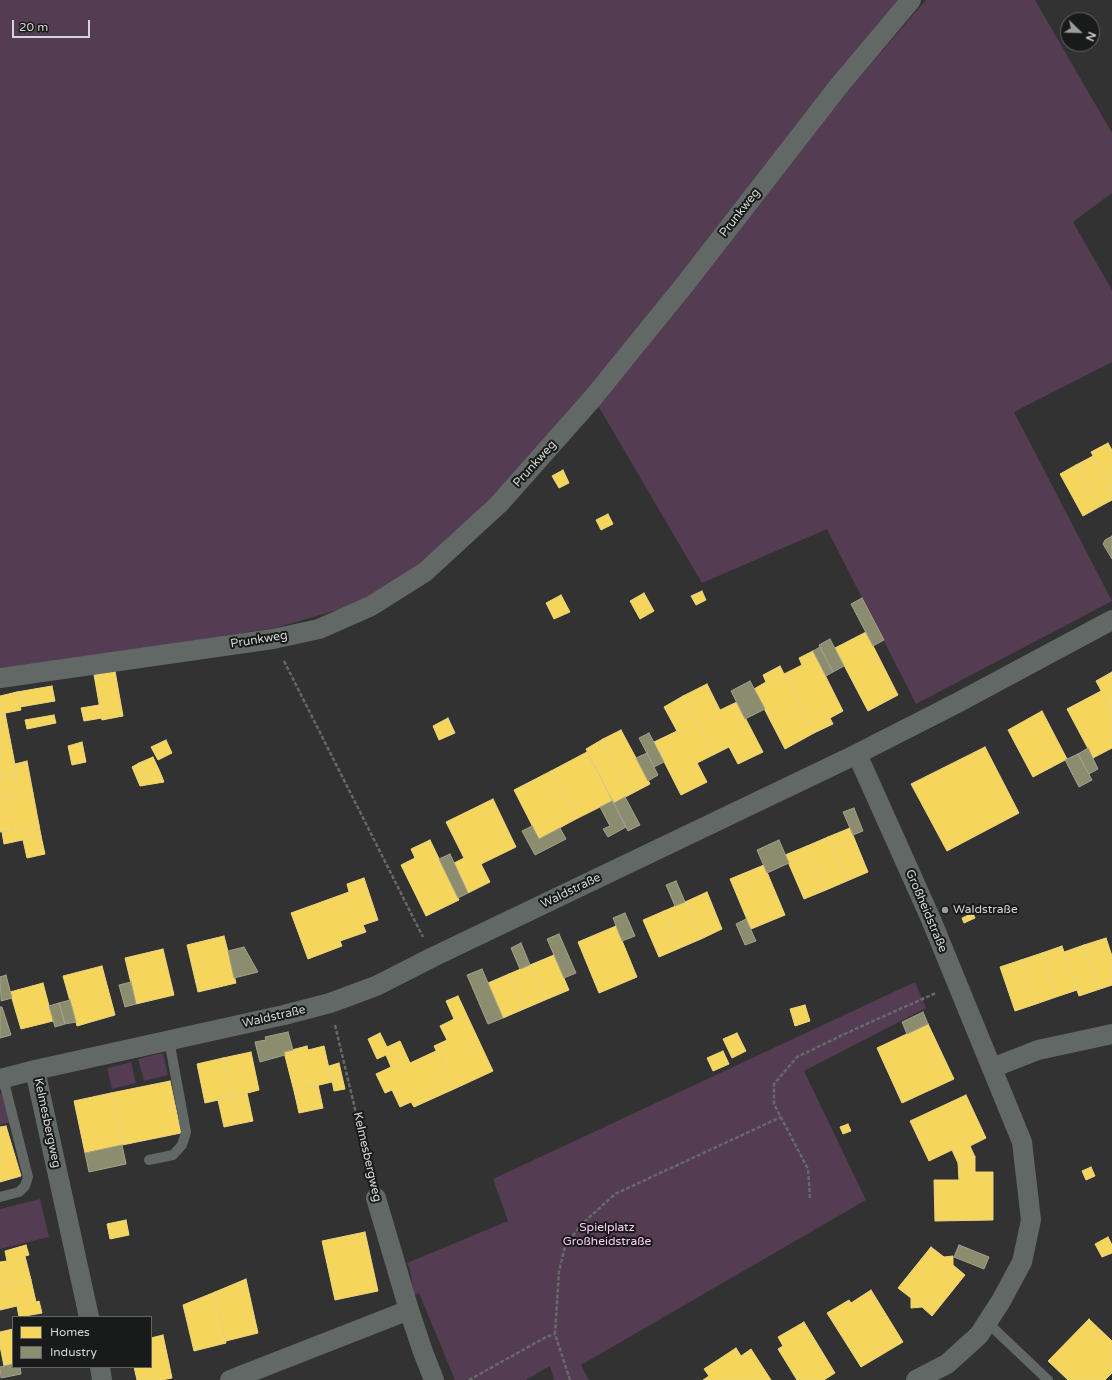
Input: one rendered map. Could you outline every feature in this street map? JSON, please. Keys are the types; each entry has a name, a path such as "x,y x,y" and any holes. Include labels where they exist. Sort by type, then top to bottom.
{"street":[{"name":"Prunkweg","path":"0,678 273,639 319,629 371,606 425,572 499,504 592,399 686,283 838,87 911,0"},
{"name":"Waldstraße","path":"1,1078 284,1015 330,1003 376,986 433,957 857,754 957,703 1112,620"},
{"name":"Großheidstraße","path":"857,754 930,917 1022,1142 1031,1220 1022,1262 988,1323 979,1335 947,1364 916,1380"},
{"path":"992,1068 1038,1050 1112,1034"},
{"name":"Kelmesbergweg","path":"35,1070 89,1316"},
{"name":"Kelmesbergweg","path":"376,1198 409,1310 434,1380"},
{"path":"230,1380 409,1310"},
{"path":"100,1368 102,1380"}],"lane":[{"path":"149,1160 173,1155 182,1145 186,1132 169,1040"},
{"path":"0,1197 19,1192 25,1186 28,1177 1,1078"},
{"path":"988,1323 1048,1380"}],"path":[{"path":"273,639 433,957"},
{"path":"810,1198 808,1169 774,1104 774,1084 797,1057 929,996 958,985"},
{"name":"Kelmesbergweg","path":"330,1003 376,1198"},
{"path":"570,1380 555,1334 558,1272 564,1246 581,1225 615,1194 781,1117"},
{"path":"469,1380 546,1337 555,1334"}],"green space":[{"path":"0,0 901,0 587,393 492,497 419,566 351,606 275,628 0,670"},
{"path":"926,0 1035,0 1060,43 1060,52 1065,52 1112,133 1112,193 1073,222 1112,290 1112,362 1014,412 1112,601 916,704 827,529 702,583 597,404 844,95"},
{"name":"Spielplatz Großheidstraße","path":"915,982 926,1008 804,1071 866,1200 581,1365 589,1380 554,1380 550,1366 526,1380 455,1380 419,1293 414,1295 410,1270 407,1263 508,1221 493,1179"},
{"path":"163,1053 168,1075 144,1081 138,1059"},
{"path":"131,1062 136,1083 112,1089 107,1068"},
{"path":"3,1093 11,1122 0,1125 0,1094"},
{"path":"40,1199 49,1237 0,1249 0,1209"}],"building: Homes":[{"path":"1108,443 1112,450 1112,490 1091,452"},
{"path":"1093,456 1112,490 1112,500 1099,507 1076,465"},
{"path":"1076,465 1099,507 1083,516 1060,474"},
{"path":"563,470 569,483 559,488 552,476"},
{"path":"608,514 613,524 601,530 596,520"},
{"path":"702,591 706,600 696,605 691,596"},
{"path":"644,593 654,611 640,619 630,601"},
{"path":"561,595 570,612 554,619 546,603"},
{"path":"866,632 898,695 868,711 835,648"},
{"path":"813,651 843,711 830,718 833,724 814,733 784,674 802,665 799,658"},
{"path":"780,666 814,733 785,749 754,689 766,682 763,675"},
{"path":"115,671 123,716 102,720 94,675"},
{"path":"1112,672 1112,711 1096,681"},
{"path":"707,684 720,710 737,702 763,752 738,764 729,747 713,755 683,696"},
{"path":"52,686 55,701 20,707 17,692"},
{"path":"1101,691 1112,711 1112,748 1093,758 1067,709"},
{"path":"17,692 21,710 0,714 0,696"},
{"path":"683,696 713,755 697,763 707,782 681,795 654,742 677,731 664,707"},
{"path":"99,705 102,718 84,721 81,708"},
{"path":"1042,711 1067,759 1033,777 1008,730"},
{"path":"5,713 17,775 0,779 0,714"},
{"path":"54,715 56,723 27,729 25,720"},
{"path":"448,718 455,733 439,740 433,726"},
{"path":"621,730 650,784 631,794 603,739"},
{"path":"603,739 631,794 614,803 586,749"},
{"path":"166,740 172,753 158,760 151,747"},
{"path":"82,742 86,762 72,765 68,746"},
{"path":"985,747 1019,813 947,851 911,784"},
{"path":"587,752 612,801 576,819 551,771"},
{"path":"153,757 160,772 146,778 139,763"},
{"path":"27,761 33,793 0,799 0,779 17,775 15,764"},
{"path":"139,763 146,778 160,772 164,782 140,786 132,767"},
{"path":"551,771 576,819 539,839 514,790"},
{"path":"33,793 39,825 0,832 0,799"},
{"path":"493,799 516,847 481,864 490,882 468,893 454,863 464,858 446,822"},
{"path":"39,825 41,836 4,844 2,832"},
{"path":"850,828 868,872 847,881 828,837"},
{"path":"41,836 45,854 27,858 23,840"},
{"path":"828,837 847,881 826,890 807,846"},
{"path":"430,840 459,900 426,916 401,865 415,858 411,849"},
{"path":"807,846 826,890 804,899 785,855"},
{"path":"764,865 785,915 751,929 730,879"},
{"path":"364,878 378,920 363,925 366,932 340,941 342,946 308,959 291,913 349,892 347,884"},
{"path":"707,892 722,929 701,939 685,902"},
{"path":"685,902 701,939 680,948 664,911"},
{"path":"664,911 680,948 659,957 643,920"},
{"path":"973,913 975,918 964,923 962,918"},
{"path":"616,926 637,977 599,993 578,942"},
{"path":"224,936 236,983 198,992 187,945"},
{"path":"1106,938 1112,956 1112,985 1100,989 1084,945"},
{"path":"1084,945 1100,989 1079,996 1064,952"},
{"path":"1062,946 1077,990 1056,997 1042,953"},
{"path":"163,949 174,995 136,1004 125,958"},
{"path":"1042,953 1056,997 1036,1004 1021,960"},
{"path":"554,955 569,990 545,1000 530,965"},
{"path":"1021,960 1036,1004 1015,1011 1000,967"},
{"path":"530,965 545,1000 524,1009 509,974"},
{"path":"102,966 115,1015 77,1026 63,976"},
{"path":"509,974 524,1009 503,1018 488,983"},
{"path":"43,983 53,1021 21,1029 10,992"},
{"path":"458,996 493,1071 454,1089 434,1046 447,1040 440,1026 454,1019 446,1001"},
{"path":"805,1005 810,1021 795,1026 790,1009"},
{"path":"928,1024 954,1079 902,1103 877,1048"},
{"path":"380,1033 387,1047 400,1041 410,1063 436,1051 454,1089 414,1107 411,1102 400,1107 392,1090 385,1093 376,1074 391,1067 386,1055 377,1059 368,1039"},
{"path":"737,1033 746,1051 732,1058 723,1039"},
{"path":"307,1046 308,1050 324,1046 332,1082 294,1091 284,1052"},
{"path":"723,1051 729,1064 713,1071 707,1058"},
{"path":"251,1052 259,1090 232,1097 223,1058"},
{"path":"223,1058 232,1097 205,1103 197,1064"},
{"path":"339,1063 345,1089 334,1091 329,1066"},
{"path":"170,1081 181,1133 122,1145 111,1093"},
{"path":"318,1085 323,1108 299,1113 294,1091"},
{"path":"111,1093 122,1145 85,1153 74,1101"},
{"path":"247,1093 253,1121 238,1124 232,1097"},
{"path":"966,1095 986,1138 970,1146 975,1157 958,1163 952,1150 929,1161 910,1121"},
{"path":"232,1097 238,1124 224,1127 218,1100"},
{"path":"848,1124 851,1131 843,1134 840,1127"},
{"path":"6,1126 21,1176 0,1182 0,1127"},
{"path":"975,1157 975,1172 993,1172 993,1220 935,1221 934,1180 959,1180 958,1163"},
{"path":"1091,1167 1095,1176 1086,1180 1082,1171"},
{"path":"126,1220 129,1235 110,1239 107,1224"},
{"path":"365,1232 378,1291 335,1300 322,1241"},
{"path":"1108,1237 1112,1245 1112,1253 1102,1257 1095,1244"},
{"path":"26,1245 29,1255 25,1256 31,1280 0,1287 0,1262 7,1261 5,1251"},
{"path":"931,1247 944,1257 953,1256 953,1265 965,1275 932,1316 922,1307 911,1308 911,1298 898,1288"},
{"path":"246,1279 258,1333 226,1341 215,1292"},
{"path":"31,1280 36,1302 39,1301 42,1313 19,1316 17,1306 0,1310 0,1287"},
{"path":"871,1290 903,1342 861,1367 827,1313 849,1300 851,1303"},
{"path":"215,1292 226,1343 194,1351 183,1305"},
{"path":"1089,1319 1112,1341 1112,1373 1105,1380 1068,1380 1048,1361"},
{"path":"804,1322 835,1373 824,1380 797,1380 778,1349 783,1346 778,1337"},
{"path":"12,1329 12,1364 4,1366 0,1346 0,1332"},
{"path":"163,1335 172,1378 162,1380 137,1380 134,1368 152,1368 152,1338"},
{"path":"736,1348 741,1356 751,1349 771,1380 703,1380 709,1376 704,1369"}],"building: Industry":[{"path":"1112,536 1112,559 1103,544 1105,540"},
{"path":"862,598 884,640 873,646 851,604"},
{"path":"830,639 844,666 833,672 819,645"},
{"path":"820,647 833,672 826,676 813,651"},
{"path":"750,681 765,709 745,719 731,691"},
{"path":"649,733 664,762 654,767 639,738"},
{"path":"1088,748 1098,769 1089,774 1078,754"},
{"path":"647,753 658,775 648,781 636,758"},
{"path":"1078,754 1092,780 1079,787 1065,760"},
{"path":"625,797 640,825 628,831 614,803"},
{"path":"612,801 626,827 608,837 603,829 610,826 600,807"},
{"path":"854,808 863,831 853,835 843,812"},
{"path":"532,826 539,839 560,828 566,839 535,855 522,831"},
{"path":"779,840 789,863 767,873 757,850"},
{"path":"450,854 468,893 458,898 439,859"},
{"path":"676,881 685,902 675,906 666,885"},
{"path":"625,913 635,936 622,941 613,918"},
{"path":"746,919 756,941 745,945 736,924"},
{"path":"559,934 576,973 564,978 547,939"},
{"path":"521,943 530,965 520,969 511,948"},
{"path":"244,947 258,972 234,978 228,951"},
{"path":"482,969 503,1018 488,1024 467,975"},
{"path":"6,975 12,998 1,1001 0,977"},
{"path":"131,982 136,1004 125,1007 119,985"},
{"path":"70,1000 76,1022 65,1024 59,1003"},
{"path":"59,1003 65,1024 55,1027 49,1006"},
{"path":"0,1007 2,1007 11,1035 0,1038"},
{"path":"923,1012 928,1024 907,1034 902,1022"},
{"path":"288,1032 293,1050 284,1052 285,1055 260,1062 255,1042 266,1040 265,1037"},
{"path":"122,1145 126,1164 89,1172 85,1153"},
{"path":"959,1245 989,1257 984,1269 954,1257"},
{"path":"12,1364 12,1368 20,1368 21,1374 1,1378 0,1367"}],"place":[{"name":"Waldstraße","path":"945,910"}]}
